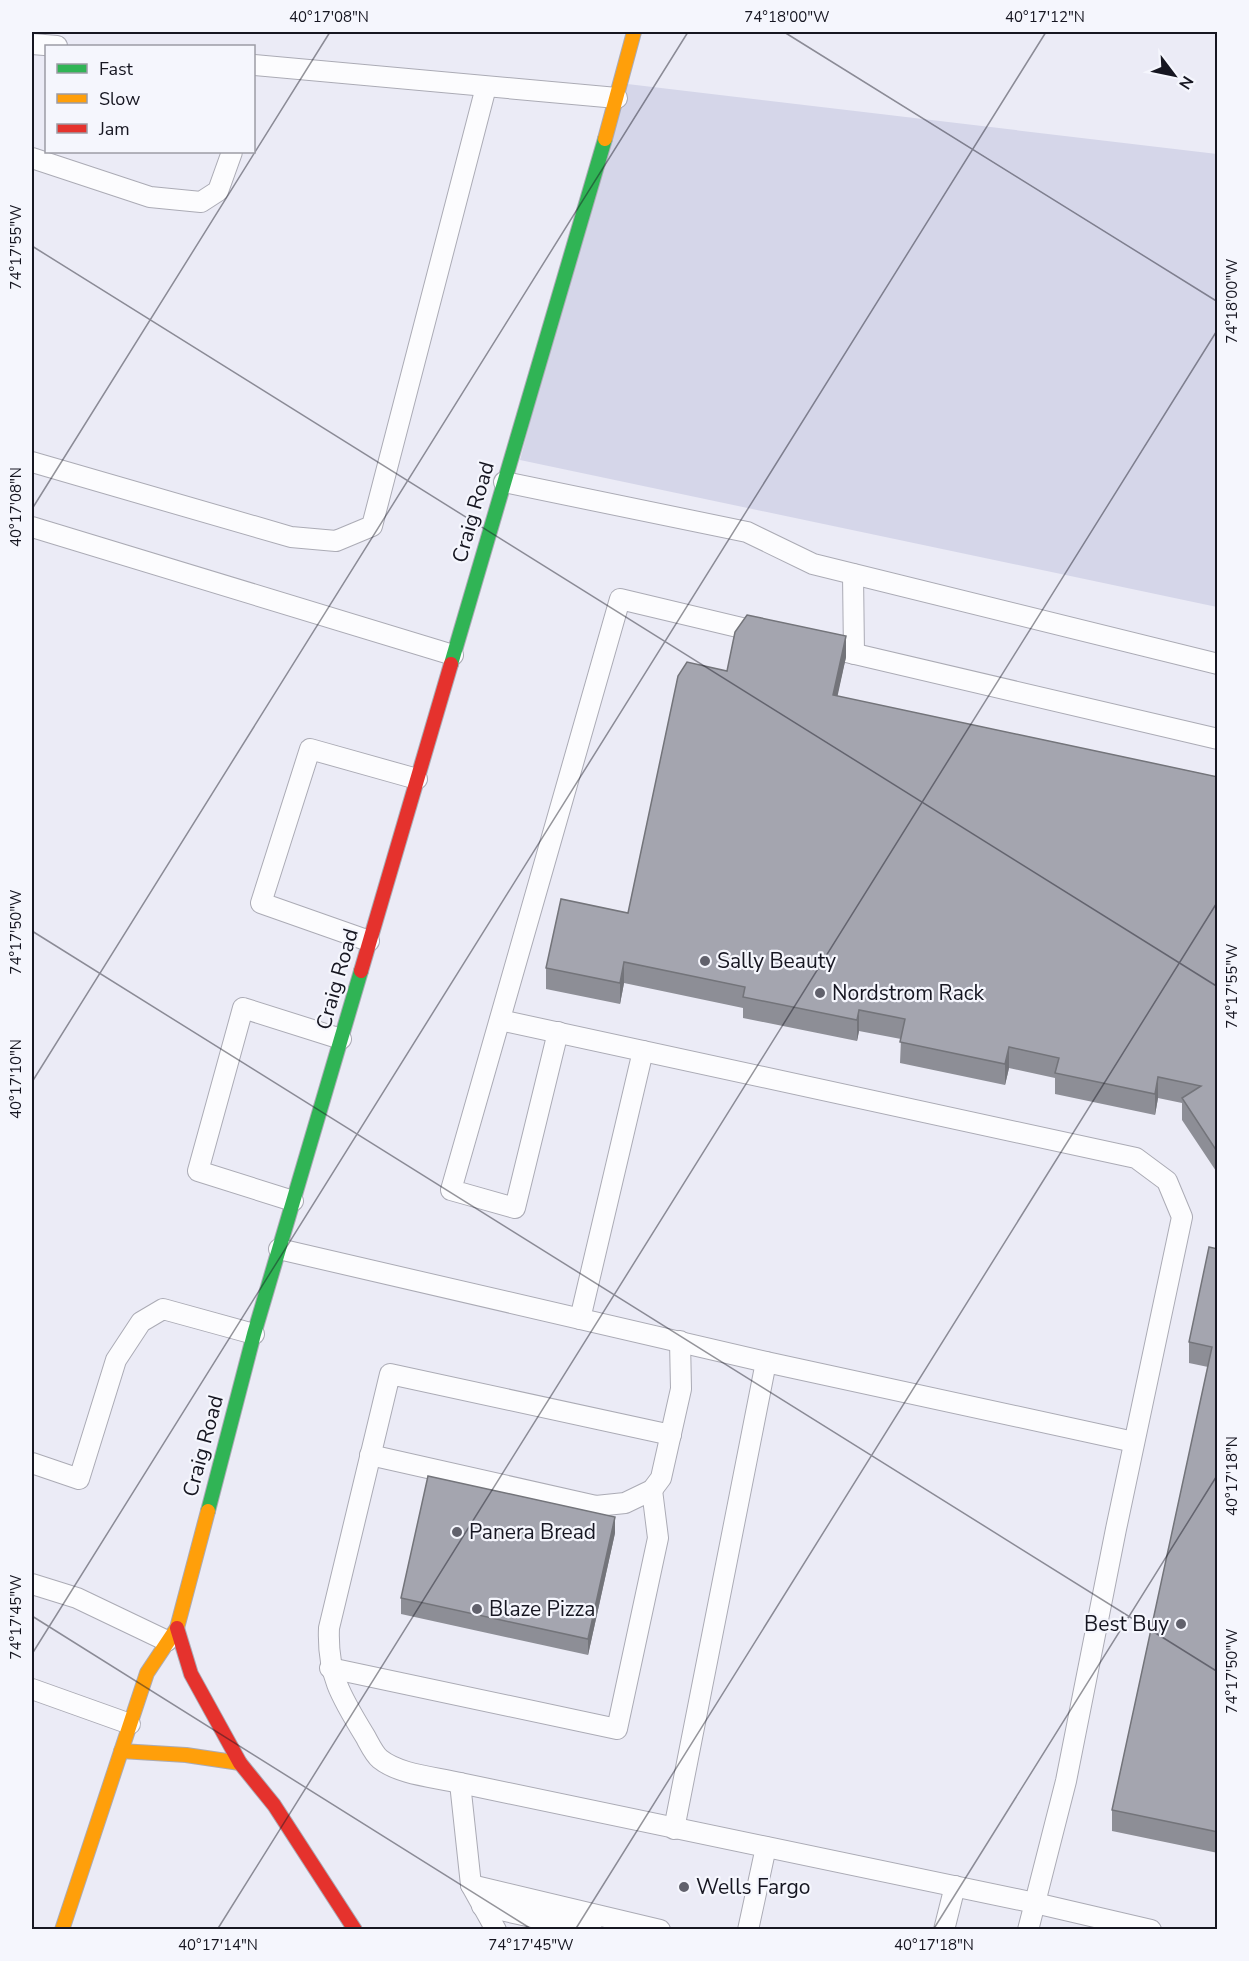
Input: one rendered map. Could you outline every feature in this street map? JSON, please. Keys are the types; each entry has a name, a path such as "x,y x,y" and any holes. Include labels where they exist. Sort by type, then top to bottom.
{"main road":[{"name":"Craig Road","path":"62,1929 147,1673 172,1635 254,1334 617,98 634,32"},
{"path":"172,1635 240,1762 274,1805 355,1929"},
{"path":"121,1750 240,1762"}],"lane":[{"path":"255,65 617,98"},
{"path":"32,462 291,537 336,541 372,526 486,87"},
{"path":"32,158 150,197 201,202 218,191 232,153"},
{"path":"504,482 747,532 813,564 1218,664"},
{"path":"32,527 453,655"},
{"path":"852,574 854,654"},
{"path":"558,1032 515,1208 451,1190 620,600 776,636"},
{"path":"799,641 1218,739"},
{"path":"369,941 261,903 310,749 417,779"},
{"path":"293,1201 198,1171 243,1008 341,1039"},
{"path":"500,1020 1136,1158 1167,1181 1182,1217 1066,1780 1028,1929"},
{"path":"580,1319 643,1051"},
{"path":"279,1250 766,1362 1134,1442"},
{"path":"32,1463 79,1479 116,1360 141,1322 163,1309 254,1334"},
{"path":"370,1455 596,1506 625,1503 652,1490 661,1478 681,1389 680,1341"},
{"path":"674,1829 766,1362"},
{"path":"671,1435 390,1374 329,1628 328,1650 330,1668 347,1707 379,1758 401,1770 1035,1903 1110,1925 1151,1929"},
{"path":"330,1668 617,1729 658,1538 652,1490"},
{"path":"32,1584 77,1598 172,1635"},
{"path":"32,1689 130,1724"},
{"path":"460,1783 471,1885 489,1918 530,1929"},
{"path":"748,1929 766,1847"},
{"path":"471,1885 660,1929"},
{"path":"944,1929 955,1886"},
{"path":"489,1918 592,1929"}],"shaded area":[{"path":"619,83 1217,154 1217,607 520,460"}],"building":[{"path":"747,615 846,636 833,695 1218,777 1218,1153 1182,1098 1201,1086 1158,1077 1155,1094 1055,1073 1059,1058 1009,1047 1005,1064 900,1042 905,1019 859,1010 857,1020 743,997 745,987 624,962 620,983 546,968 561,899 628,913 678,676 687,662 727,671 735,632"},
{"path":"1209,1247 1218,1249 1218,1832 1112,1810 1212,1347 1189,1342"},
{"path":"428,1476 615,1517 588,1639 401,1598"}],"traffic: fast":[{"path":"451,664 605,139"},
{"path":"208,1511 254,1334 361,971"}],"traffic: slow":[{"path":"605,139 634,32"},
{"path":"62,1930 147,1673 177,1628 208,1511"},
{"path":"121,1751 186,1755 240,1763"}],"traffic: jam":[{"path":"361,971 451,664"},
{"path":"177,1628 191,1674 240,1763 274,1805 355,1930"}],"place":[{"name":"Sally Beauty","path":"705,961"},
{"name":"Nordstrom Rack","path":"820,993"},
{"name":"Panera Bread","path":"457,1532"},
{"name":"Blaze Pizza","path":"477,1609"},
{"name":"Best Buy","path":"1181,1624"},
{"name":"Wells Fargo","path":"684,1887"}]}
